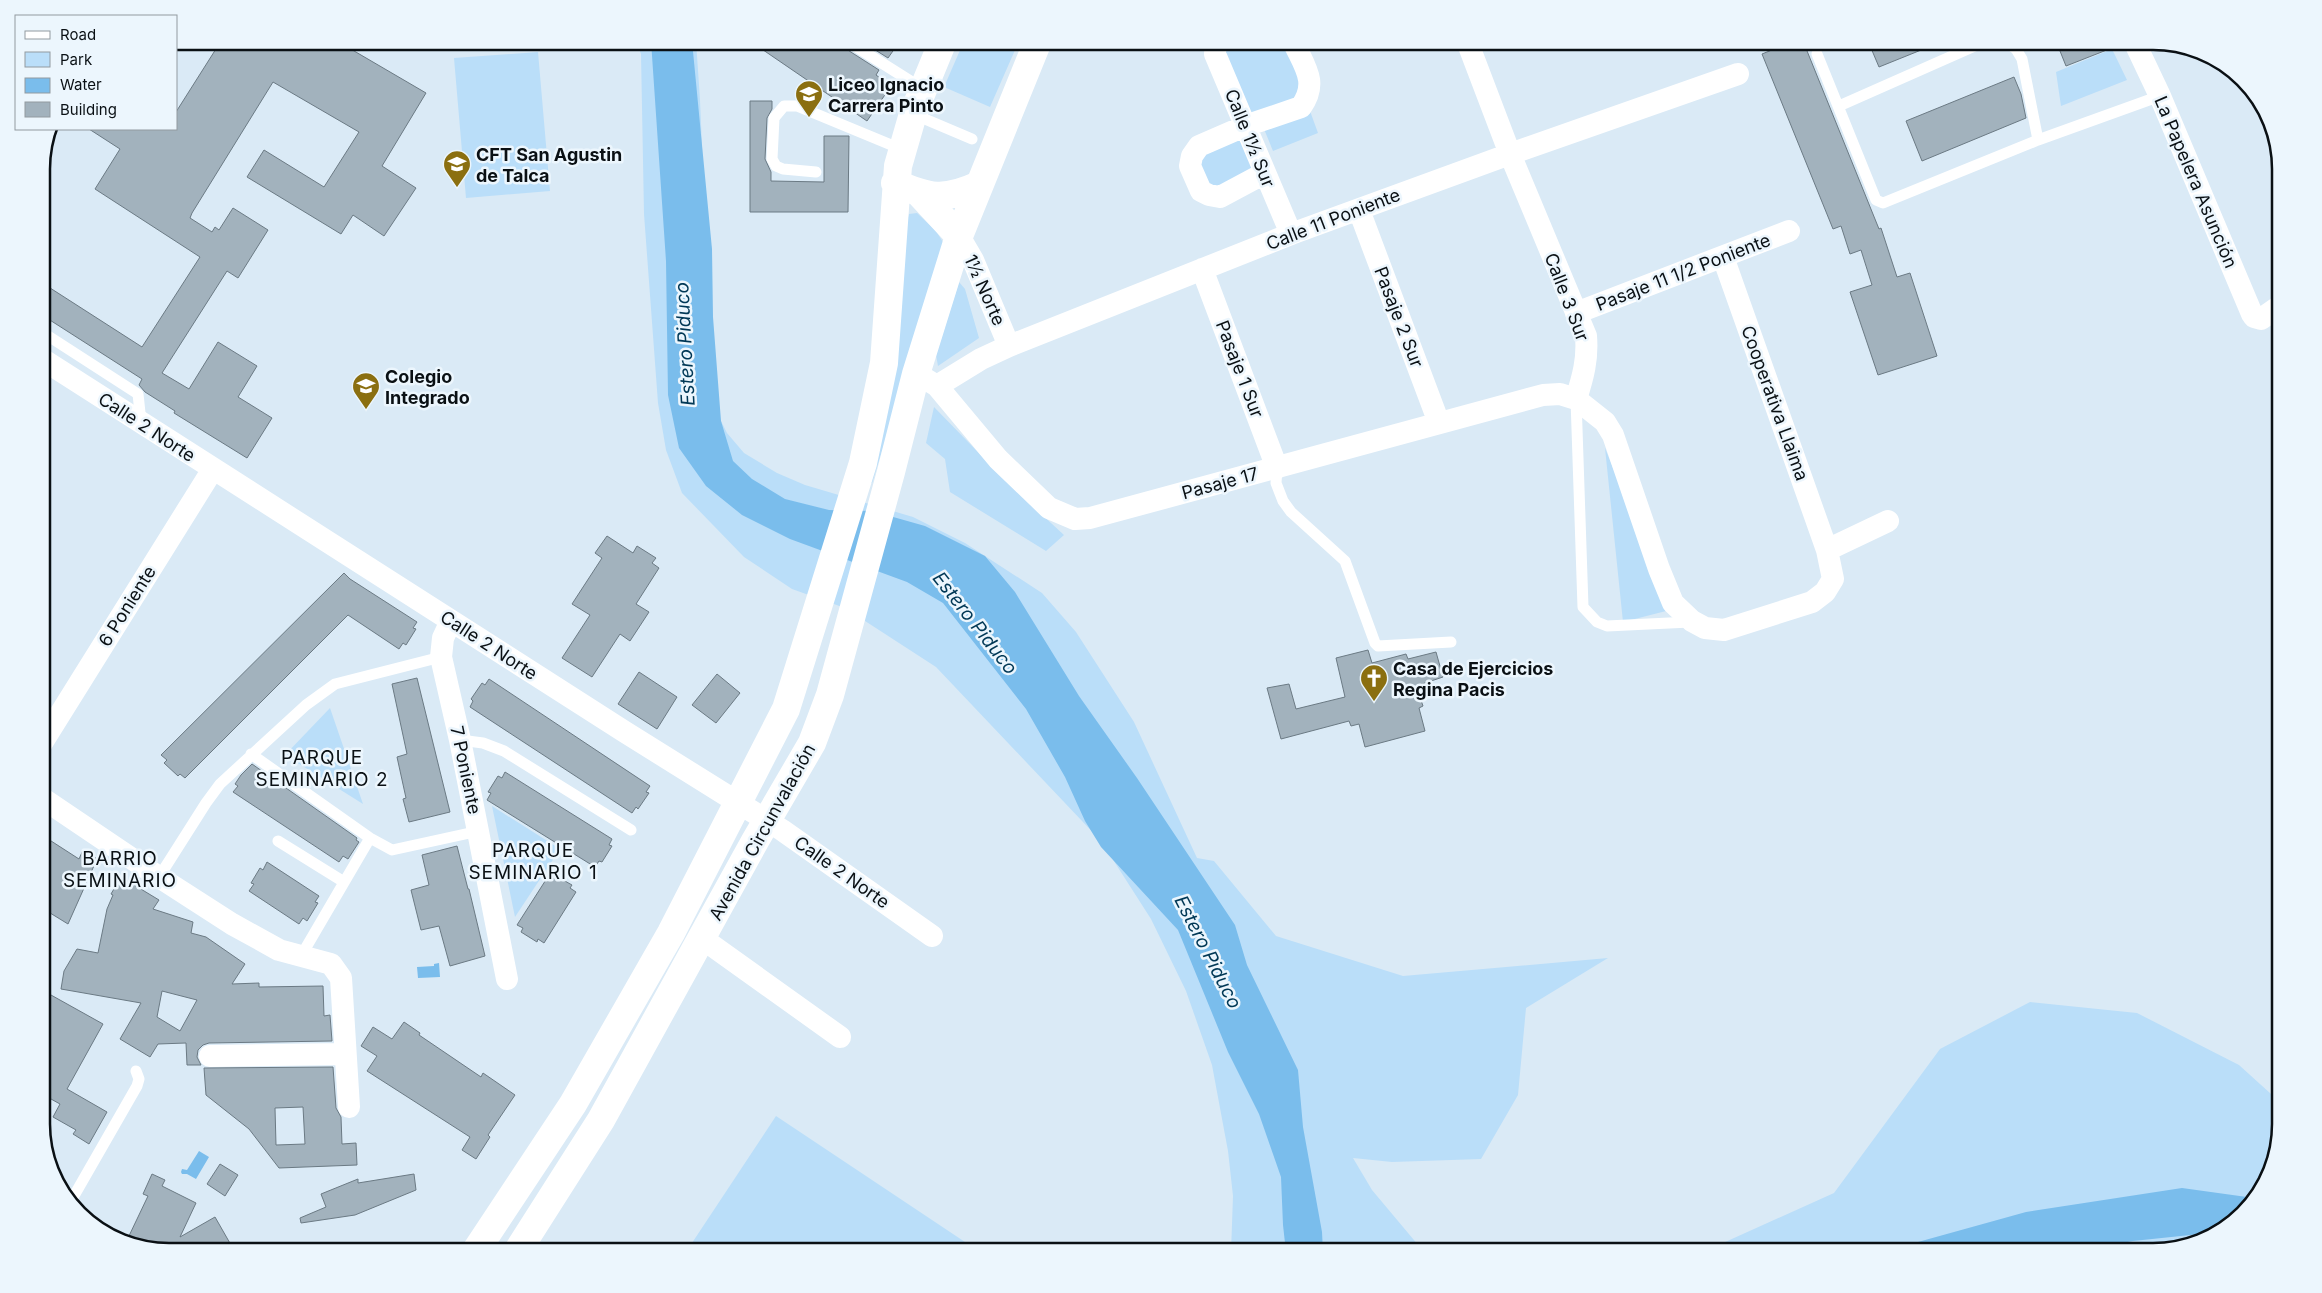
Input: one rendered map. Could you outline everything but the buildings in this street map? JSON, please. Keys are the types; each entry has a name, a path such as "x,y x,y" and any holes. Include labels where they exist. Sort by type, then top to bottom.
{"main road":[{"name":"Avenida Circunvalación","path":"481,1243 573,1104 671,933 786,709 863,463 884,363 895,183 901,149 939,50"},
{"name":"Avenida Circunvalación","path":"523,1243 601,1120 812,743 830,695 892,472 927,380 959,236 978,185 1034,50"},
{"path":"895,183 920,194 942,196 958,195 978,185"},
{"path":"920,194 959,236"}],"street":[{"name":"Calle 1½ Sur","path":"1215,50 1214,54 1291,234"},
{"path":"1264,174 1220,196 1209,196 1201,190 1190,166 1192,156 1199,146 1245,126 1293,112 1301,107 1307,100 1311,84 1297,50"},
{"name":"Calle 3 Sur","path":"1470,50 1510,154 1586,336 1587,354 1585,371 1576,399"},
{"name":"La Papelera Asunción","path":"2138,50 2160,96 2252,314 2254,317 2260,318 2272,310"},
{"name":"Calle 11 Poniente","path":"927,380 1291,234 1510,154 1738,74"},
{"name":"Pasaje 2 Sur","path":"1360,210 1439,423"},
{"name":"Pasaje 11 1/2 Poniente","path":"1576,313 1789,231"},
{"name":"1½ Norte","path":"959,236 973,260 1009,346"},
{"name":"Cooperativa Llaima","path":"1692,622 1705,628 1724,630 1812,602 1826,592 1833,580 1827,550 1723,257"},
{"name":"Pasaje 1 Sur","path":"1202,269 1277,468"},
{"name":"Calle 2 Norte","path":"50,363 451,621 738,804 768,821 932,936"},
{"name":"Pasaje 17","path":"927,380 998,459 1032,493 1049,508 1075,520 1090,518 1543,395 1560,394 1576,399"},
{"path":"1576,399 1605,422 1613,435 1659,569 1673,603 1692,622"},
{"name":"6 Poniente","path":"50,730 213,469"},
{"path":"1827,550 1888,521"},
{"name":"7 Poniente","path":"451,621 443,638 441,657 460,740 507,979"},
{"path":"50,803 159,878 240,928 279,950 331,964 342,978 349,1108"},
{"path":"703,939 840,1037"},
{"path":"210,1056 345,1054"}],"lane":[{"path":"857,50 918,102 972,140"},
{"path":"1839,106 1966,50"},
{"path":"2017,50 2022,59 2038,140"},
{"path":"1817,54 1876,200 1880,203 2038,140 2160,96"},
{"path":"816,172 783,169 776,166 772,159 774,118 784,106 796,106 901,149"},
{"path":"50,337 138,394 141,422"},
{"path":"1576,399 1583,607 1596,622 1607,626 1692,622"},
{"path":"1277,468 1276,483 1283,501 1291,512 1345,561 1375,643 1378,646 1451,642"},
{"path":"159,878 220,784 250,754 306,705 335,684 441,657"},
{"path":"460,740 484,743 504,751 631,830"},
{"path":"250,754 370,838 392,850 478,831"},
{"path":"301,956 370,838"},
{"path":"278,841 344,882"},
{"path":"74,1195 138,1086 139,1079 136,1070"}],"green space":[{"path":"639,50 697,50 713,405 727,433 744,453 777,473 805,485 913,517 965,543 1042,593 1076,632 1134,722 1197,858 1214,861 1276,936 1403,976 1608,958 1526,1008 1518,1095 1481,1159 1392,1162 1353,1158 1372,1190 1416,1243 1231,1243 1233,1196 1228,1151 1212,1065 1186,991 1151,919 1101,841 936,667 845,608 792,589 744,557 682,493 666,450 658,403 644,214"},
{"path":"960,50 1015,50 990,107 944,87"},
{"path":"1219,50 1296,50 1310,92 1245,126"},
{"path":"2112,50 2127,80 2061,106 2056,72"},
{"path":"538,52 550,191 466,198 454,58"},
{"path":"1310,111 1318,133 1273,151 1264,129"},
{"path":"1245,126 1263,174 1209,195 1192,156"},
{"path":"917,213 936,231 946,247 872,483 866,483 905,227 909,214"},
{"path":"959,282 965,289 979,338 938,366 936,355"},
{"path":"934,407 1012,487 1064,535 1046,551 950,492 945,459 926,443"},
{"path":"1605,448 1670,610 1623,622"},
{"path":"330,708 363,804 285,755"},
{"path":"492,806 560,849 515,917"},
{"path":"2030,1002 2137,1013 2239,1065 2272,1095 2272,1124 2268,1155 2256,1183 2237,1208 2212,1227 2198,1234 2168,1242 1723,1243 1834,1193 1940,1049"},
{"path":"776,1116 966,1243 692,1243"}],"water":[{"name":"Estero Piduco","path":"652,50 693,50 712,249 713,317 721,421 733,461 752,479 785,499 829,510 872,511 925,526 985,556 1015,592 1079,696 1137,778 1235,925 1247,965 1298,1070 1303,1127 1323,1243 1285,1243 1281,1177 1259,1114 1228,1052 1178,930 1101,847 1085,821 1065,777 1026,709 943,603 907,582 790,539 742,515 706,486 679,448 668,395 666,261"},
{"path":"439,963 440,977 418,978 417,967 434,966 434,964"},
{"path":"199,1151 209,1157 196,1179 187,1174 182,1174 182,1169 187,1170"},
{"path":"2182,1188 2246,1197 2225,1218 2197,1234 2122,1243 1914,1243 2026,1212"}],"place":[{"name":"Liceo Ignacio Carrera Pinto","path":"809,118"},
{"name":"CFT San Agustin de Talca","path":"457,188"},
{"name":"Colegio Integrado","path":"366,410"},
{"name":"Casa de Ejercicios Regina Pacis","path":"1374,702"}],"district":[{"name":"PARQUE SEMINARIO 2","path":"322,768"},
{"name":"PARQUE SEMINARIO 1","path":"533,861"},
{"name":"BARRIO SEMINARIO","path":"120,869"}]}
